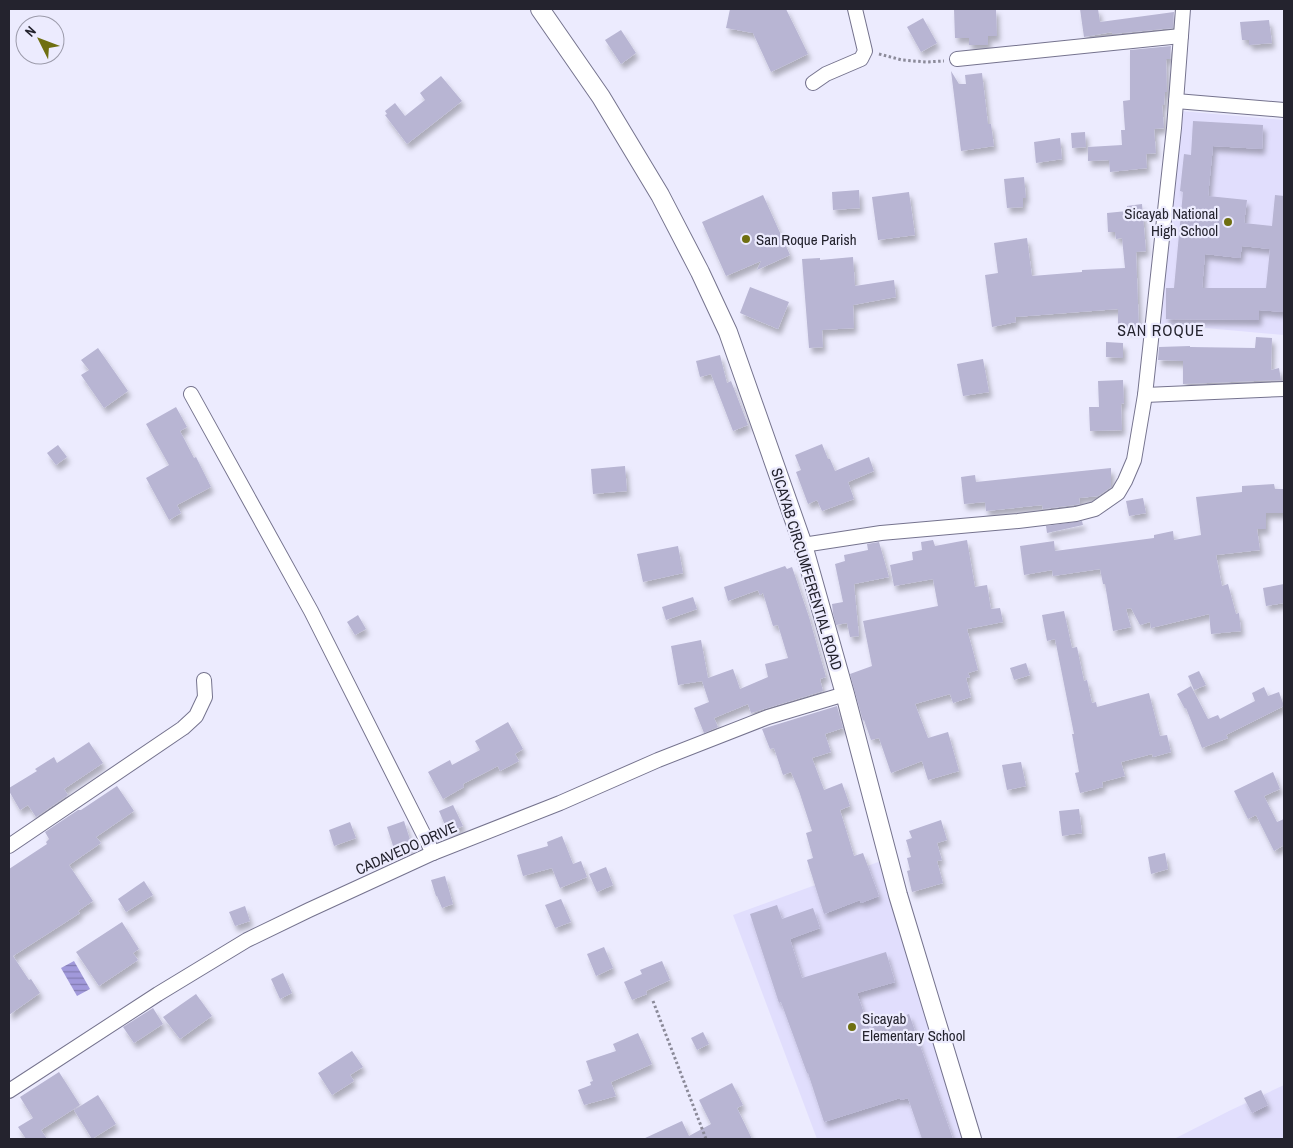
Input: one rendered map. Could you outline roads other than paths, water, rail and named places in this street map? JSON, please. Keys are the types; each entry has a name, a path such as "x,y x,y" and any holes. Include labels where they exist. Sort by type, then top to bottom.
{"street":[{"name":"SICAYAB CIRCUMFERENTIAL ROAD","path":"540,9 601,97 660,195 700,272 728,332 803,545 846,694 898,895 972,1139"},
{"path":"813,83 826,74 861,59 865,51 855,9"},
{"path":"803,545 937,527 1028,520 1076,514 1095,509 1118,492 1134,460 1145,395 1176,101 1183,9"},
{"path":"957,59 1181,36"},
{"path":"1176,101 1284,110"},
{"path":"1145,395 1284,389"},
{"path":"191,394 311,611 433,852"},
{"path":"9,846 183,728 196,716 205,697 204,680"},
{"name":"CADAVEDO DRIVE","path":"9,1091 158,994 247,940 433,852 768,717 846,694"}],"place":[{"name":"Sicayab National High School","path":"1228,222"},
{"name":"San Roque Parish","path":"746,239"},
{"name":"Sicayab Elementary School","path":"852,1027"}],"district":[{"name":"SAN ROQUE","path":"1161,330"}]}
